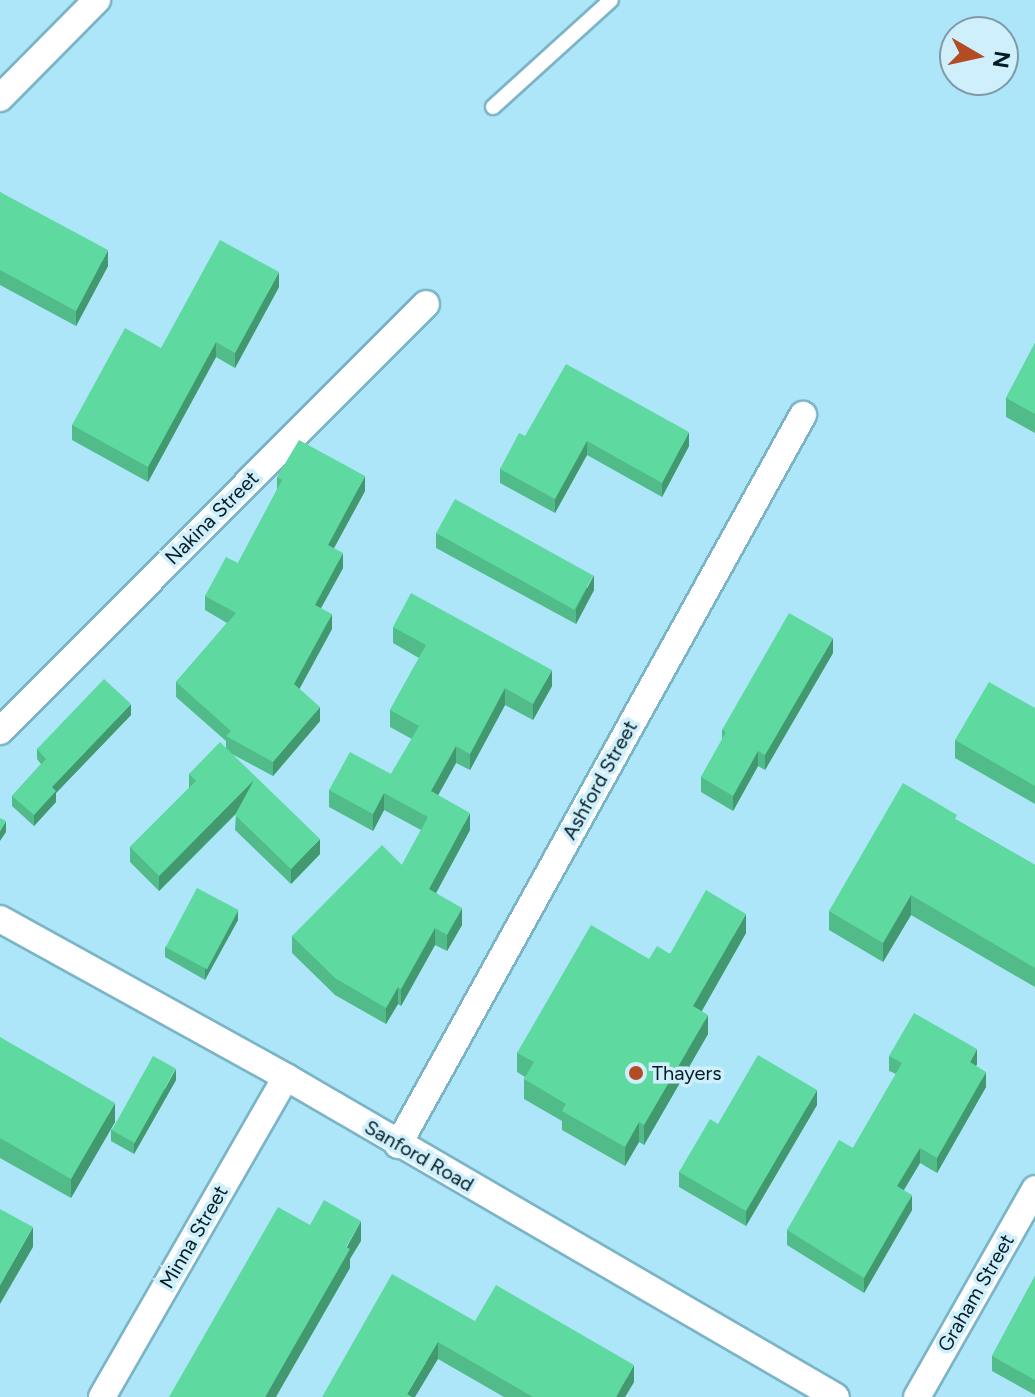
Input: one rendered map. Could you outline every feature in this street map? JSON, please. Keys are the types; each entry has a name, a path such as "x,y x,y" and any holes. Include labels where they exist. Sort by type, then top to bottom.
{"street":[{"path":"0,98 97,0"},
{"name":"Nakina Street","path":"0,731 426,304"},
{"name":"Ashford Street","path":"398,1145 803,415"},
{"name":"Sanford Road","path":"0,919 286,1077 398,1145 836,1397"},
{"name":"Minna Street","path":"102,1397 286,1077"},
{"name":"Graham Street","path":"917,1397 1035,1189"}],"lane":[{"path":"493,107 611,0"}],"building":[{"path":"0,192 108,250 76,311 0,270"},
{"path":"220,240 279,272 235,353 216,342 148,467 72,425 125,328 161,348"},
{"path":"1035,343 1035,414 1006,398"},
{"path":"566,364 689,432 662,483 587,441 555,499 500,469 519,433 525,436"},
{"path":"299,440 365,476 328,545 343,553 315,605 332,614 294,684 320,707 273,762 226,736 231,731 176,682 236,613 205,596 226,557 238,563 282,480 277,477"},
{"path":"455,499 593,576 574,610 436,533"},
{"path":"411,593 552,670 533,704 505,688 470,754 456,746 431,791 470,813 429,889 462,908 447,935 435,928 401,989 398,987 386,1008 335,978 292,936 382,845 402,865 428,817 384,793 373,814 329,790 350,752 391,774 419,726 390,710 426,645 393,627"},
{"path":"789,613 833,638 765,755 758,751 733,796 701,777 726,732 722,730"},
{"path":"104,679 131,704 52,787 56,791 34,815 12,796 46,759 37,749"},
{"path":"989,682 1035,708 1035,786 955,740"},
{"path":"220,742 320,839 291,869 235,815 254,780 159,876 130,847 196,781 189,774"},
{"path":"903,783 957,815 955,819 1035,865 1035,968 911,895 883,943 829,911"},
{"path":"197,888 238,910 207,969 166,947"},
{"path":"706,890 746,914 693,1006 708,1015 644,1125 639,1122 625,1147 562,1111 566,1104 524,1079 534,1062 517,1053 591,925 649,959 657,946 670,954"},
{"path":"914,1013 977,1049 970,1062 986,1072 937,1158 920,1148 897,1186 912,1195 864,1278 787,1230 839,1140 853,1148 902,1063 889,1056"},
{"path":"0,1037 115,1103 71,1179 0,1138"},
{"path":"758,1055 817,1090 746,1211 679,1172 710,1119 718,1124"},
{"path":"153,1056 176,1069 135,1143 112,1130"},
{"path":"324,1200 361,1221 346,1247 350,1249 265,1397 169,1397 278,1207 310,1225"},
{"path":"0,1209 33,1227 0,1285"},
{"path":"392,1274 475,1321 496,1285 634,1365 616,1397 533,1397 438,1342 407,1394 412,1397 322,1397"},
{"path":"1035,1276 1035,1380 992,1356"}],"place":[{"name":"Thayers","path":"636,1073"}]}
